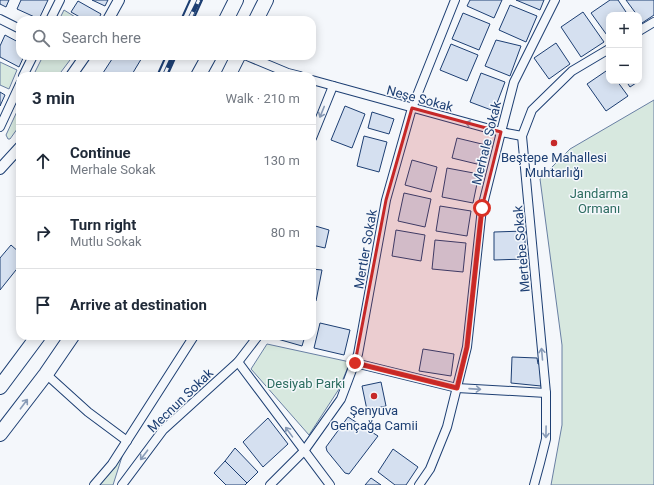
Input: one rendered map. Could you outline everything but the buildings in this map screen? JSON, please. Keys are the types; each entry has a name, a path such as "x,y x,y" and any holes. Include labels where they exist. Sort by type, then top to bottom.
{"highway":[{"path":"228,16 236,0"},
{"path":"258,16 266,0"},
{"path":"200,72 207,60"},
{"path":"230,72 236,60"},
{"path":"0,388 35,340"},
{"path":"0,434 46,374 69,340"}],"street":[{"path":"52,16 60,0"},
{"path":"110,16 120,0"},
{"name":"Mertler Sokak","path":"270,485 304,451 340,399 355,363 358,354 386,200 412,108 455,0"},
{"name":"Merhale Sokak","path":"420,485 430,469 447,427 467,347 482,208 500,132 514,82 556,0"},
{"path":"0,19 16,27"},
{"path":"642,29 654,22"},
{"name":"Mertebe Sokak","path":"534,485 546,438 546,393 522,136 532,110 572,71 606,51"},
{"path":"26,72 31,60"},
{"path":"74,72 82,60"},
{"path":"257,60 286,72"},
{"name":"Neşe Sokak","path":"316,81 500,132 522,136"},
{"path":"316,128 333,86"},
{"path":"0,127 16,93"},
{"path":"0,169 16,151"},
{"path":"94,485 112,464 191,340"},
{"name":"Mecnun Sokak","path":"122,485 163,430 238,362 255,340"},
{"path":"238,362 330,485"},
{"path":"355,363 457,388 546,393"},
{"path":"46,374 88,412 127,441"}],"highlighted area":[{"path":"412,108 501,132 482,208 467,347 457,388 355,363 386,200"}],"green space":[{"path":"64,10 74,16 61,16"},
{"path":"41,60 70,60 61,72 35,72"},
{"path":"0,62 17,70 9,89 0,85"},
{"name":"Jandarma Ormanı","path":"654,100 654,485 551,485 562,425 562,345 540,179 570,149"},
{"path":"16,114 16,131 10,139 8,139 6,135"},
{"name":"Desiyab Parkı","path":"267,344 350,362 339,389 309,435 251,369"},
{"path":"127,441 113,485 91,485"}],"railway":[{"path":"191,16 199,0"},
{"path":"166,72 171,60"}],"wall":[{"path":"183,16 190,0"},
{"path":"195,16 202,0"},
{"path":"159,72 164,60"},
{"path":"169,72 174,60"}],"place":[{"name":"Beştepe Mahallesi Muhtarlığı","path":"554,143"},
{"name":"Şenyuva Gençağa Camii","path":"374,396"}],"route":[{"path":"355,363 457,388 467,347 482,208"}]}
